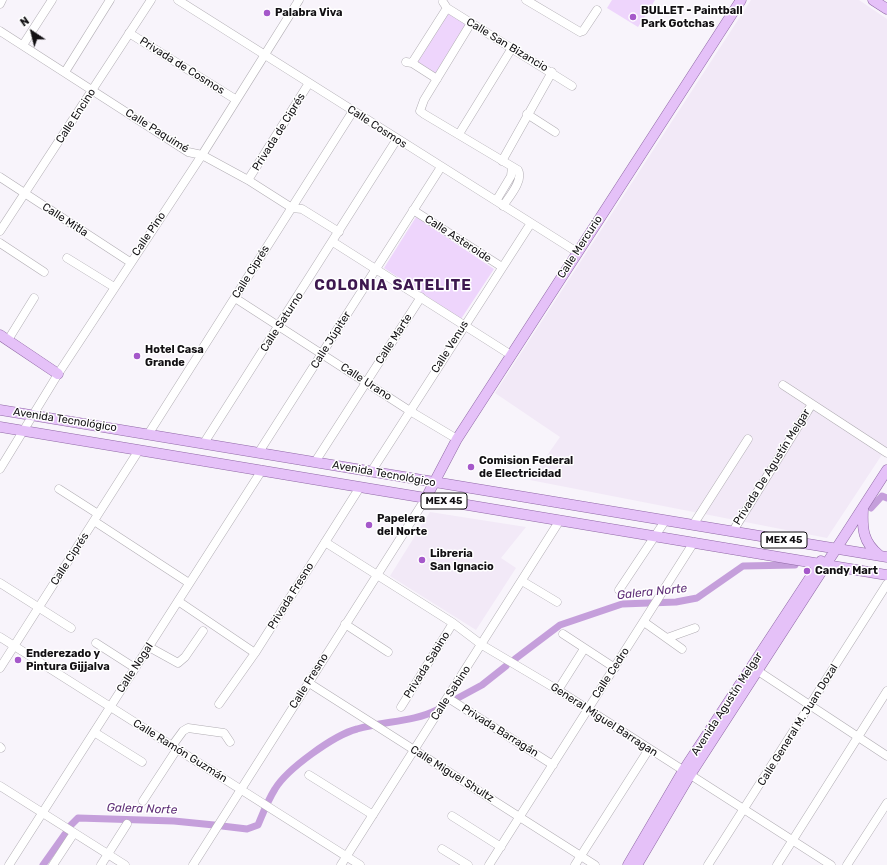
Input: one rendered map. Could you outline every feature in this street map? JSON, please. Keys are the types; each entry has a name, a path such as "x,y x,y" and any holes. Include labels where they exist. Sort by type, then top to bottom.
{"main road":[{"name":"Calle Mercurio","path":"426,498 432,482 457,439 741,0"},
{"path":"873,0 887,9"},
{"path":"4,338 58,374"},
{"name":"Avenida Tecnológico","path":"0,410 149,433 665,521 733,530 835,550 883,556"},
{"name":"Avenida Tecnológico","path":"0,427 887,575"},
{"name":"Avenida Agustín Melgar","path":"628,865 809,578 835,550 887,470"},
{"path":"863,508 863,535 871,549 883,556"},
{"path":"800,561 809,578"},
{"name":"Avenida Agustín Melgar","path":"637,865 687,773 758,671 821,565"}],"street":[{"path":"0,4 2,0"},
{"path":"23,46 52,0"},
{"path":"65,72 110,0"},
{"name":"Calle Encino","path":"0,231 151,0"},
{"name":"Calle Cosmos","path":"178,0 577,252"},
{"name":"Calle Pino","path":"0,469 34,416 58,374 130,262 202,155 263,54 299,0"},
{"path":"526,0 580,32 583,31 588,25 597,10"},
{"name":"Calle San Bizancio","path":"437,79 409,63 445,5 471,23 552,72 527,114 502,161"},
{"path":"471,23 420,109 424,114 518,170 520,176 500,203"},
{"name":"Calle Paquimé","path":"0,31 188,152 202,155 248,180 292,208 302,209 339,232"},
{"name":"Privada de Cosmos","path":"129,33 235,99"},
{"path":"459,134 512,48"},
{"path":"552,72 572,86"},
{"name":"Privada de Ciprés","path":"248,180 309,84"},
{"name":"Calle Ciprés","path":"149,433 353,111"},
{"path":"527,114 555,132"},
{"name":"Calle Saturno","path":"204,443 333,242 396,139"},
{"name":"Calle Júpiter","path":"259,452 441,167"},
{"name":"Calle Mitla","path":"0,177 130,262"},
{"name":"Calle Asteroide","path":"413,210 502,268"},
{"name":"Calle Venus","path":"371,472 464,325 531,223"},
{"path":"333,242 511,355"},
{"path":"0,243 44,272"},
{"path":"67,258 114,287"},
{"name":"Calle Marte","path":"315,462 421,297"},
{"path":"4,338 34,298"},
{"name":"Calle Urano","path":"235,298 410,411 457,439"},
{"path":"783,385 887,453"},
{"name":"Privada De Agustín Melgar","path":"733,530 812,404"},
{"path":"693,525 748,439"},
{"name":"Calle Ciprés","path":"0,668 139,450"},
{"name":"Calle Nogal","path":"9,865 262,470"},
{"name":"Privada Fresno","path":"219,704 255,653 360,487"},
{"path":"59,489 98,514"},
{"name":"Calle Fresno","path":"193,865 426,498"},
{"name":"Calle Sabino","path":"341,865 560,520"},
{"path":"94,521 189,583"},
{"path":"619,590 665,521"},
{"name":"General Miguel Barragan","path":"325,542 453,623 482,645 558,690 831,865"},
{"name":"Calle Cedro","path":"489,865 694,542"},
{"path":"522,581 557,602"},
{"path":"0,583 71,628"},
{"name":"Calle General M. Juan Dozal","path":"708,865 887,584"},
{"path":"178,601 255,653"},
{"path":"644,622 682,649"},
{"name":"Privada Sabino","path":"401,707 453,623"},
{"path":"345,624 388,652"},
{"path":"667,638 695,628"},
{"path":"149,647 178,663 185,657 203,631"},
{"path":"563,634 614,668"},
{"name":"Calle Ramón Guzmán","path":"0,637 360,865"},
{"path":"96,643 135,668"},
{"path":"558,690 584,649"},
{"path":"758,671 887,756"},
{"name":"Calle Miguel Shultz","path":"308,683 595,865"},
{"path":"777,865 887,691"},
{"name":"Privada Barragán","path":"448,698 553,765"},
{"path":"143,801 175,748 183,731 188,728 224,733 230,742"},
{"path":"94,732 142,762"},
{"path":"575,865 649,749"},
{"path":"308,775 373,815"},
{"path":"0,786 125,865"},
{"path":"847,865 887,803"},
{"path":"452,816 501,847"},
{"path":"101,865 127,824"},
{"path":"53,865 74,833"},
{"path":"442,849 468,865"}],"shaded area":[{"name":"BULLET - Paintball Park Gotchas","path":"612,0 655,0 638,27 607,8"},
{"name":"Comision Federal de Electricidad","path":"751,0 859,0 887,19 887,447 827,538 530,480 560,437 495,393"},
{"path":"447,8 471,23 437,79 412,63"},
{"path":"416,217 494,269 461,319 384,268"},
{"path":"430,512 526,527 501,558 516,568 476,630 390,576"}],"waterway":[{"name":"Galera Norte","path":"871,508 882,496 887,498"},
{"name":"Galera Norte","path":"515,659 560,625 622,604 676,602 697,598 743,566 795,565"},
{"name":"Galera Norte","path":"458,698 482,685 506,666"},
{"name":"Galera Norte","path":"222,826 247,829 258,825 270,798 281,781 300,763 324,745 347,732 367,726 418,717 437,710"},
{"name":"Galera Norte","path":"71,825 78,818 174,821 214,825"},
{"name":"Galera Norte","path":"43,865 65,834"}],"place":[{"name":"Palabra Viva","path":"267,13"},
{"name":"BULLET - Paintball Park Gotchas","path":"633,17"},
{"name":"Hotel Casa Grande","path":"137,356"},
{"name":"Comision Federal de Electricidad","path":"471,467"},
{"name":"Papelera del Norte","path":"369,525"},
{"name":"Libreria San Ignacio","path":"422,560"},
{"name":"Candy Mart","path":"807,571"},
{"name":"Enderezado y Pintura Gijjalva","path":"18,660"}],"district":[{"name":"COLONIA SATELITE","path":"393,286"}]}
